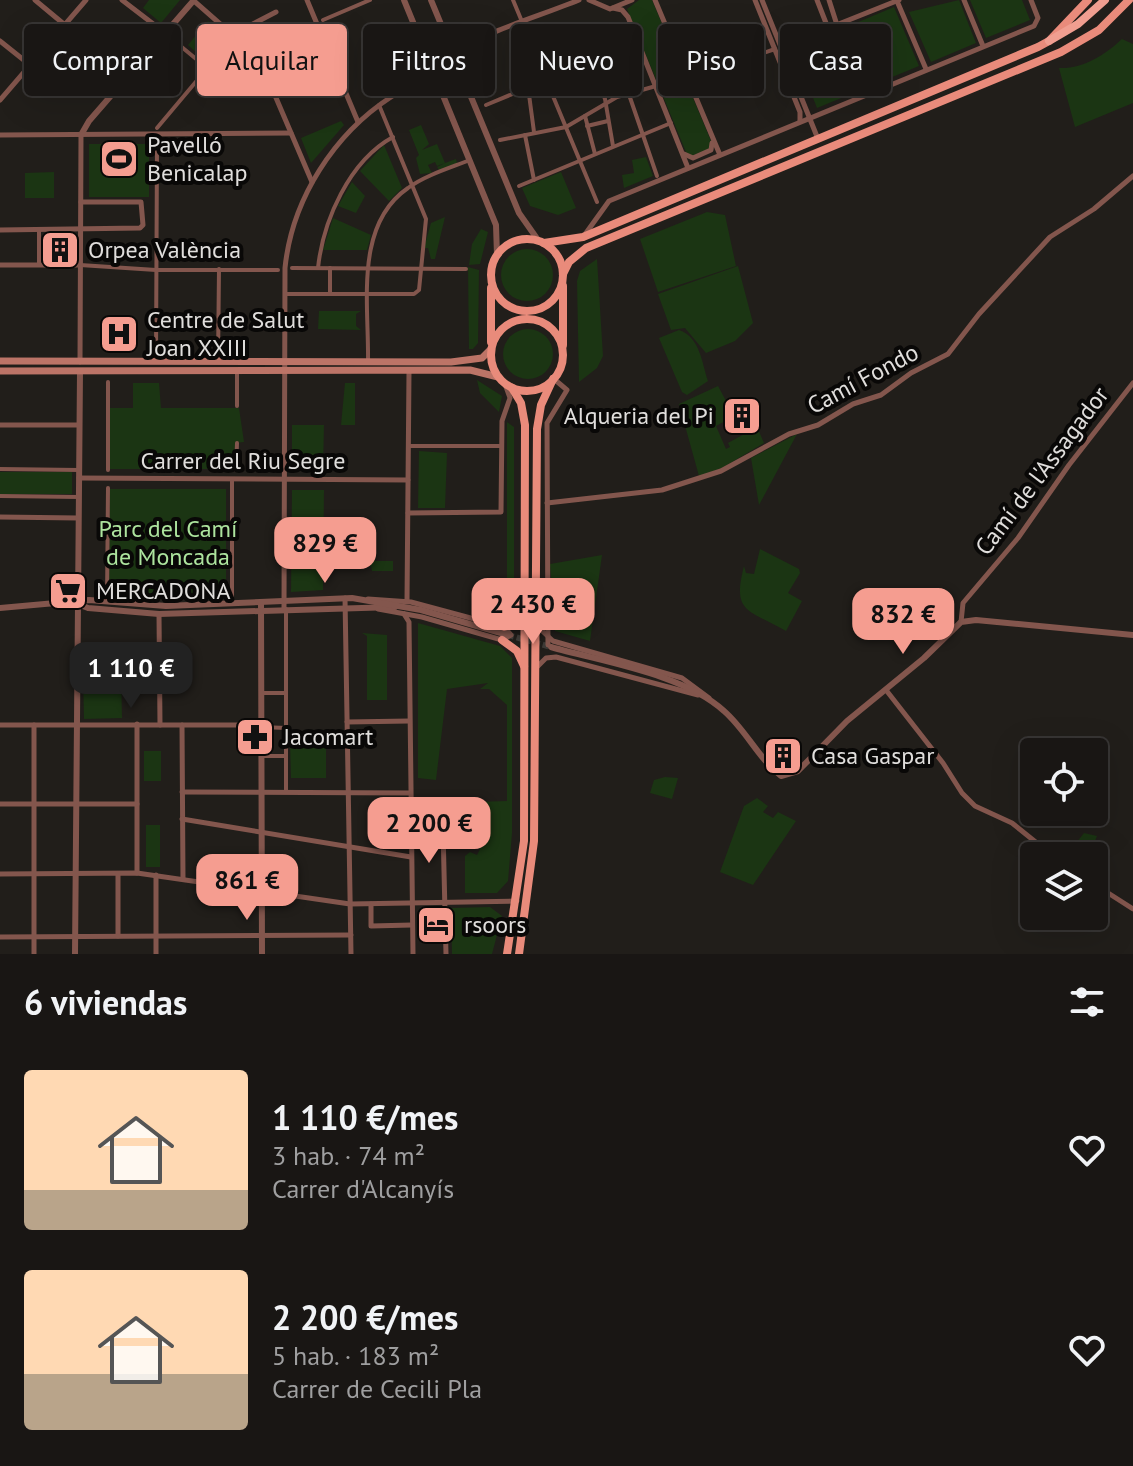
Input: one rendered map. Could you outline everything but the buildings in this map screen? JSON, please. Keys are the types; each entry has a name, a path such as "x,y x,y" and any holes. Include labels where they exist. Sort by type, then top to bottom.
{"highway":[{"path":"1049,41 1078,24 1105,0"}],"main road":[{"path":"507,954 518,902 524,841 525,419 492,366 491,280 497,255 512,242 583,237 1049,41 1088,0"},
{"path":"491,280 505,304 532,311 551,302 569,262 586,248 1027,66 1099,30 1129,0"},
{"path":"519,954 534,841 537,429 541,405 563,357 563,276 560,259 541,242"},
{"path":"0,361 471,361 482,358 503,327 519,319 532,318 553,329 560,340 563,357"},
{"path":"0,371 284,373 472,370 532,390 553,379"},
{"path":"525,608 505,634 525,668"}],"street":[{"path":"35,0 64,24"},
{"path":"66,24 86,0"},
{"path":"122,0 153,24"},
{"path":"173,24 194,0 219,24"},
{"path":"307,0 358,122"},
{"path":"323,20 370,0"},
{"path":"404,0 413,24"},
{"path":"431,0 441,24"},
{"path":"513,0 523,23"},
{"path":"495,35 579,0"},
{"path":"589,0 599,7 625,13 630,24"},
{"path":"613,8 632,0"},
{"path":"655,0 720,155"},
{"path":"755,0 818,140"},
{"path":"772,0 763,2 800,112 799,122"},
{"path":"817,0 826,24"},
{"path":"829,0 837,17 836,24"},
{"path":"841,24 898,0 926,69"},
{"path":"964,0 983,46"},
{"path":"583,237 597,222 609,201 1038,22 1031,0"},
{"path":"253,24 276,12"},
{"path":"825,19 831,23 837,17"},
{"path":"0,42 24,60"},
{"path":"181,46 197,60"},
{"path":"764,53 778,48"},
{"path":"642,54 688,168"},
{"path":"0,100 24,72"},
{"path":"157,128 197,80"},
{"path":"642,90 656,86"},
{"path":"486,105 511,94"},
{"path":"75,954 81,135 111,96"},
{"path":"275,96 312,183"},
{"path":"286,790 282,479 285,294 289,243 312,183 358,122 395,96"},
{"path":"441,96 498,230 497,255"},
{"path":"470,96 521,218 541,242"},
{"path":"529,96 534,133"},
{"path":"553,96 597,202"},
{"path":"602,96 613,146"},
{"path":"500,140 566,127 623,96"},
{"path":"630,96 657,176"},
{"path":"285,294 417,293 427,223 379,105"},
{"path":"585,116 595,154"},
{"path":"587,126 608,121"},
{"path":"519,186 671,123"},
{"path":"0,135 291,133"},
{"path":"525,135 534,180"},
{"path":"318,268 327,224 344,188 367,158 393,137"},
{"path":"681,150 686,157 693,158 711,150 711,137"},
{"path":"156,361 157,143"},
{"path":"368,361 371,244 380,220 395,199 412,185 470,160"},
{"name":"Camí Fondo","path":"547,503 662,490 721,471 789,434 818,425 853,404 881,395 911,373 948,354 979,314 1050,237 1094,209 1133,176"},
{"path":"0,230 143,226 143,203 81,202"},
{"path":"39,230 39,265"},
{"path":"0,265 278,270"},
{"path":"292,268 466,269"},
{"path":"330,268 330,294"},
{"path":"218,361 219,269"},
{"path":"409,372 406,607 409,622 413,954"},
{"path":"237,373 237,406"},
{"path":"553,379 567,390 547,423 548,652 556,657 705,697"},
{"path":"108,382 108,470"},
{"path":"408,513 501,512 502,421 510,398 505,383"},
{"name":"Camí de l'Assagador","path":"961,622 963,603 1018,538 1069,465 1133,383"},
{"path":"0,425 79,425"},
{"path":"236,470 237,443"},
{"path":"408,446 502,446"},
{"path":"0,469 79,474"},
{"name":"Carrer del Riu Segre","path":"79,474 408,480"},
{"path":"232,479 232,604"},
{"path":"107,602 108,488"},
{"path":"0,496 79,497"},
{"path":"0,517 78,518"},
{"path":"0,608 107,602 166,606 367,603 406,607 505,634"},
{"path":"345,602 351,954"},
{"path":"78,604 88,608 159,614 261,606"},
{"path":"261,606 262,954"},
{"path":"159,614 160,725"},
{"path":"550,643 682,678 713,702 781,776 798,771 847,721 961,622 976,620 1133,635"},
{"path":"535,621 550,643 677,684 713,702"},
{"path":"542,633 548,628"},
{"path":"535,672 546,658 556,657"},
{"path":"77,666 160,666"},
{"path":"886,690 962,793 975,806 1012,823 1036,842"},
{"path":"261,693 286,693"},
{"path":"347,722 409,721"},
{"path":"0,725 137,724 286,728"},
{"path":"137,724 137,873"},
{"path":"34,725 34,954"},
{"path":"182,725 183,879"},
{"path":"261,756 286,756"},
{"path":"182,792 286,790 409,793"},
{"path":"0,804 137,804"},
{"path":"182,819 411,857"},
{"path":"443,829 446,954"},
{"path":"0,874 137,873 350,904 518,902"},
{"path":"118,874 118,936"},
{"path":"156,875 156,954"},
{"path":"1108,893 1133,909"},
{"path":"371,904 371,926 412,925"},
{"path":"0,937 351,935"}],"green space":[{"path":"149,0 180,0 161,23 143,8"},
{"path":"639,0 652,0 662,24 658,24 658,84 642,45 642,24 633,24 627,9"},
{"path":"959,0 976,43 931,62 909,12"},
{"path":"970,0 1022,0 1030,20 986,38"},
{"path":"894,7 919,66 891,78 891,24 854,24"},
{"path":"197,34 197,53 188,45"},
{"path":"1122,39 1133,44 1133,103 1075,127 1059,68 1093,60"},
{"path":"663,96 692,96 711,141 709,149 691,156 686,152"},
{"path":"812,96 846,96 817,108"},
{"path":"341,121 344,125 311,163 301,138"},
{"path":"421,125 429,144 422,150 437,144 445,163 428,165 432,173 420,174 416,158 419,155 409,130"},
{"name":"Pavelló Benicalap","path":"89,144 149,144 149,197 89,197"},
{"path":"384,145 402,188 389,201 360,171"},
{"path":"646,157 653,176 624,188 622,175 634,173 632,160"},
{"path":"456,159 457,163 439,170 437,167"},
{"path":"54,172 54,198 25,198 25,173"},
{"path":"561,172 576,208 558,215 530,206 522,188"},
{"path":"352,182 365,196 356,213 338,206"},
{"path":"707,212 725,215 736,266 658,292 640,239"},
{"path":"445,217 435,259 431,259 428,248 424,248 431,223"},
{"path":"333,218 371,235 367,250 323,250"},
{"path":"481,229 488,232 480,264 469,265 472,244"},
{"path":"527,249 545,257 553,275 545,293 527,301 509,293 501,275 509,257"},
{"path":"597,259 603,356 597,368 579,382 577,281 580,271"},
{"path":"738,266 753,323 735,341 706,353 685,328 671,330 658,294"},
{"path":"468,267 479,270 478,343 473,349 469,349"},
{"path":"319,311 361,311 356,314 356,326 361,330 318,329"},
{"path":"518,330 538,330 552,344 552,364 538,378 518,378 504,364 504,344"},
{"path":"679,330 696,344 708,381 687,395 682,392 659,338"},
{"path":"477,380 502,396 499,412 480,393"},
{"path":"133,383 159,383 161,408 239,408 244,442 235,443 234,469 110,469 110,408 133,408"},
{"path":"345,383 355,383 355,425 341,425"},
{"path":"718,386 732,412 725,415 727,420 716,426 726,449 730,447 728,443 757,427 764,443 722,468 699,476 679,404"},
{"path":"507,422 514,427 514,608 507,620"},
{"path":"292,425 324,425 323,469 292,469"},
{"path":"797,434 759,505 751,458"},
{"path":"419,451 447,453 445,508 418,508"},
{"path":"0,472 72,472 72,494 0,494"},
{"name":"Parc del Camí de Moncada","path":"110,489 226,489 226,595 171,597 109,594"},
{"path":"292,490 324,490 323,590 291,592"},
{"path":"347,539 353,539 353,552 362,552 365,558 374,556 375,561 393,561 393,571 372,571 371,566 348,564 351,557 345,560"},
{"path":"760,549 799,569 800,573 788,593 802,601 786,631 752,613 742,601 740,593 744,566 746,573 754,574"},
{"path":"602,555 590,641 555,631 550,564"},
{"path":"418,623 500,646 512,658 512,833 508,881 497,893 465,893 465,856 470,852 477,855 480,849 466,841 463,818 442,818 441,803 507,801 507,705 489,689 480,689 488,683 447,689 436,780 418,778"},
{"path":"362,633 387,635 387,700 367,700 367,636"},
{"path":"121,672 122,718 84,719 83,673"},
{"path":"326,740 326,778 291,778 290,741"},
{"path":"144,751 161,751 161,781 144,781"},
{"path":"678,778 672,799 650,793 654,780"},
{"path":"757,798 768,806 763,812 773,818 778,812 796,821 753,885 720,872 744,806"},
{"path":"146,825 160,825 160,867 146,867"},
{"path":"1084,833 1097,836 1095,842 1077,842"},
{"path":"490,907 502,916 492,954 452,954 451,908"}],"tunnel":[{"path":"508,635 551,647"}],"place":[{"name":"Pavelló Benicalap","path":"119,159"},
{"name":"Orpea València","path":"60,250"},
{"name":"Centre de Salut Joan XXIII","path":"119,334"},
{"name":"Alqueria del Pi","path":"742,416"},
{"name":"MERCADONA","path":"68,591"},
{"name":"Jacomart","path":"255,737"},
{"name":"Casa Gaspar","path":"783,756"},
{"name":"rsoors","path":"436,925"}]}
